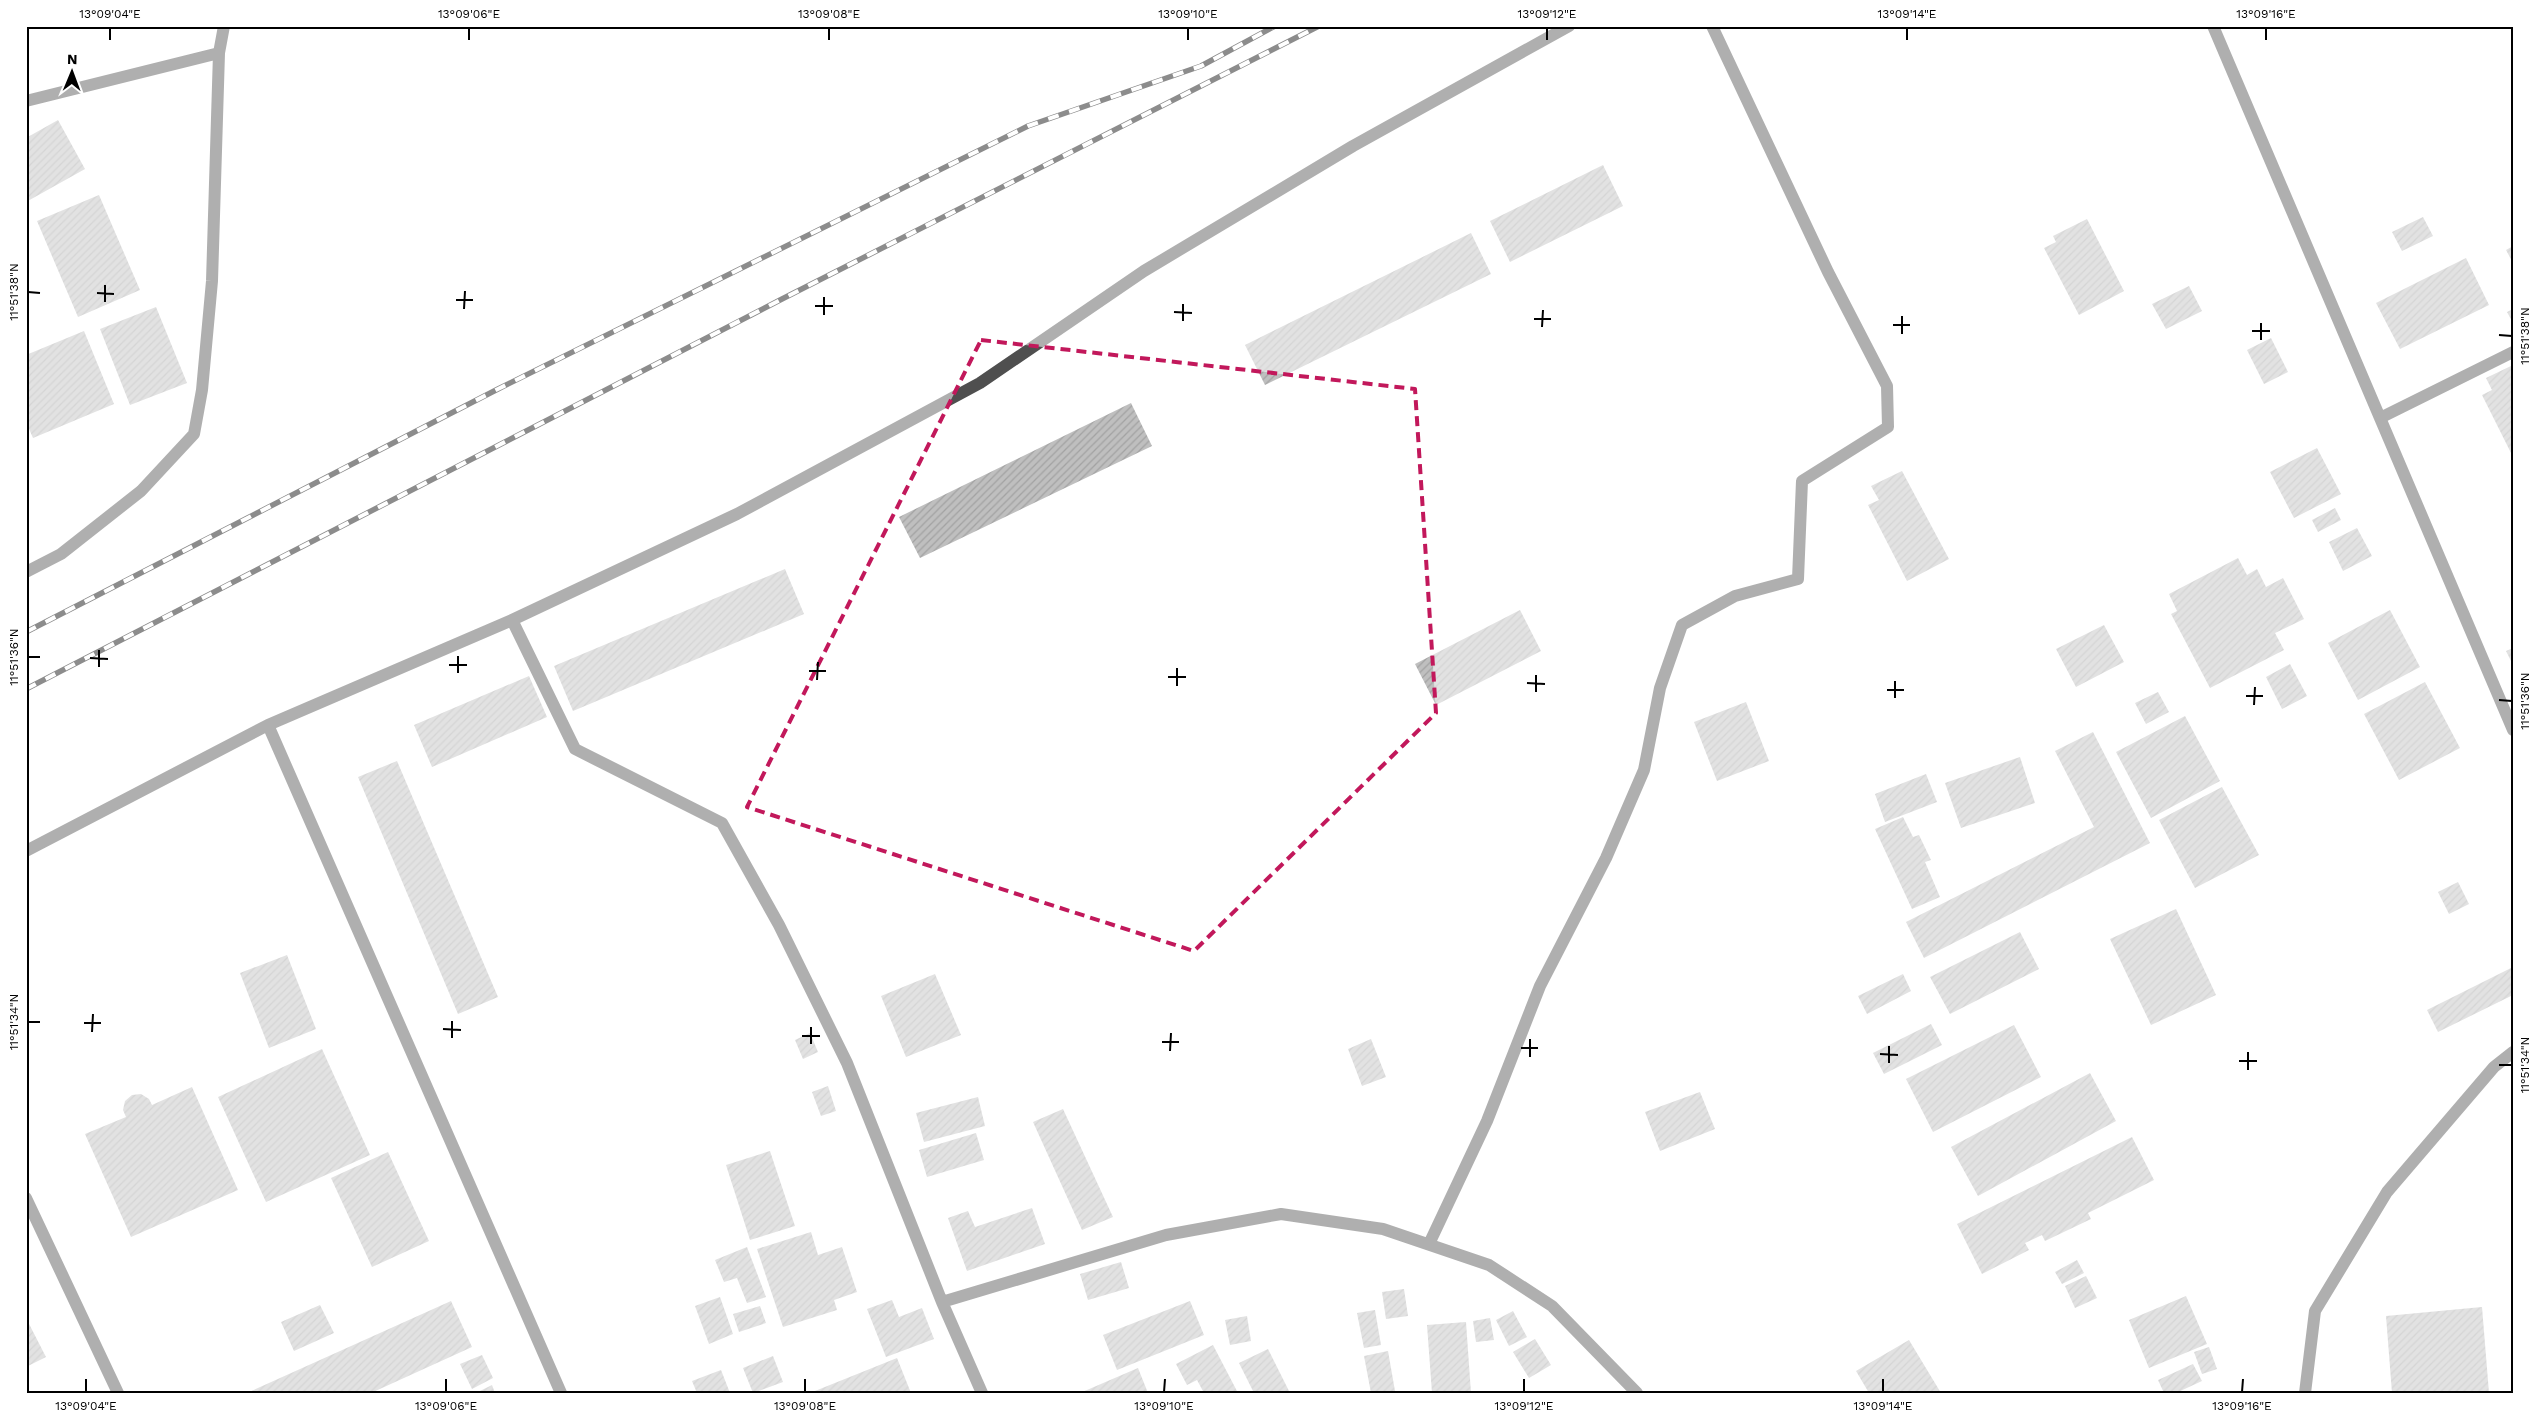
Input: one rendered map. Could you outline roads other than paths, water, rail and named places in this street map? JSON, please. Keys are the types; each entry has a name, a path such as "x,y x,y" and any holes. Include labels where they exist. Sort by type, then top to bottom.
{"street":[{"path":"26,572 61,554 141,491 194,434 202,390 212,281 219,53 224,26"},
{"path":"26,852 268,725 512,620 737,514 980,384 1144,271 1353,146 1569,26"},
{"path":"1429,1244 1487,1121 1540,986 1606,858 1644,770 1660,688 1682,625 1735,596 1798,579 1802,481 1888,427 1887,386 1828,272 1712,26"},
{"path":"2213,26 2513,730"},
{"path":"26,101 219,53"},
{"path":"2380,418 2513,352"},
{"path":"512,620 575,750 722,823 779,925 847,1063 942,1302 982,1393"},
{"path":"268,725 561,1393"},
{"path":"2305,1393 2315,1311 2387,1192 2494,1067 2513,1052"},
{"path":"26,1198 118,1393"},
{"path":"942,1302 1166,1235 1281,1214 1383,1228 1489,1264 1552,1306 1637,1393"}],"railway":[{"path":"26,632 498,389 1028,126 1201,66 1275,26"},
{"path":"26,689 782,299 1319,26"}]}
